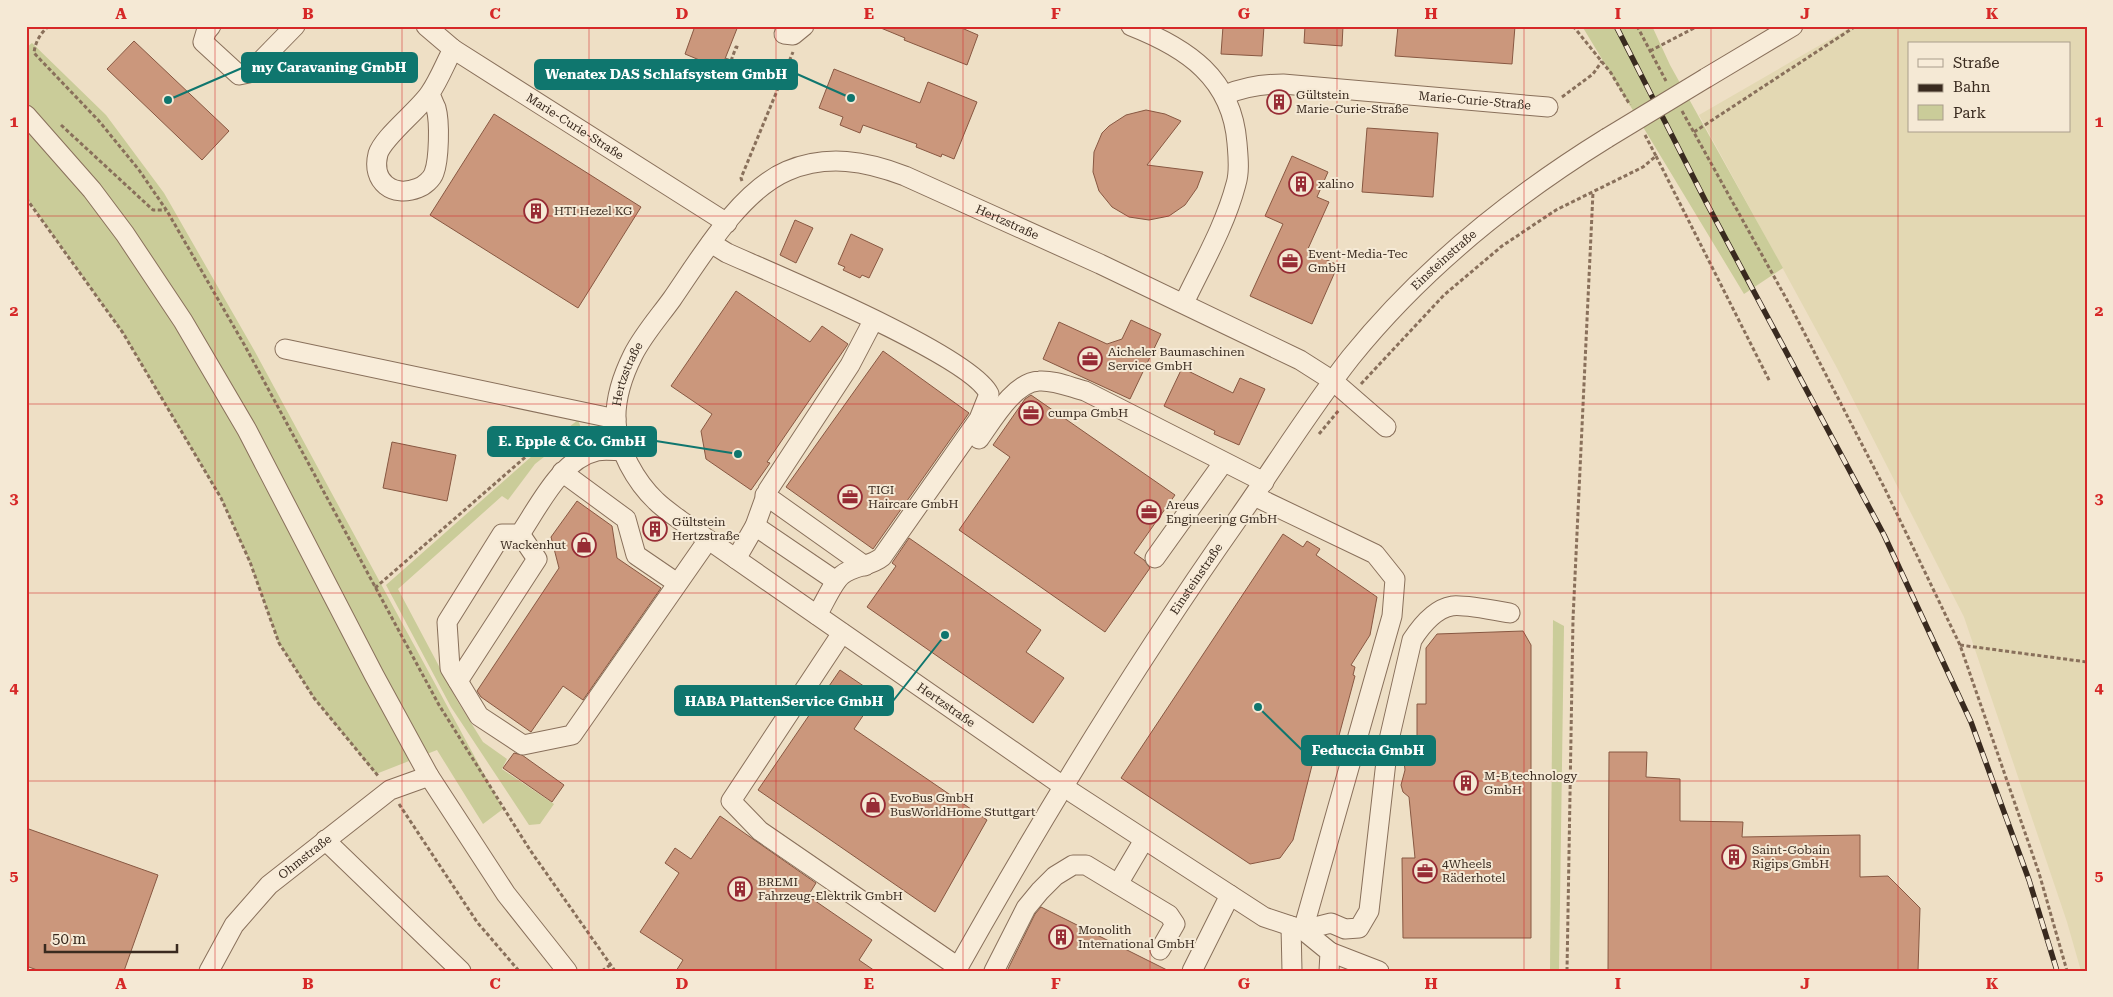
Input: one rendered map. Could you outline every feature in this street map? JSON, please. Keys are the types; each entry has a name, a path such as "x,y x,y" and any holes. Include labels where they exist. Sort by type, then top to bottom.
{"street":[{"path":"211,26 206,32 203,42 239,75 249,73 295,26"},
{"name":"Marie-Curie-Straße","path":"426,26 453,49 727,223"},
{"path":"790,40 804,26"},
{"path":"1131,26 1167,41 1198,62 1225,95 1233,116 1239,160 1237,182 1229,207 1184,303"},
{"name":"Einsteinstraße","path":"957,969 1062,785 1194,581 1333,381 1383,320 1444,258 1526,191 1607,138 1793,26"},
{"path":"430,94 436,109 439,138 434,173 424,186 409,192 394,191 386,187 377,171 378,153 430,94 453,49"},
{"name":"Marie-Curie-Straße","path":"1225,95 1248,87 1283,84 1548,107"},
{"path":"26,114 92,190 125,234 184,321 247,430 374,675 429,776 506,894 567,971"},
{"name":"Hertzstraße","path":"1297,928 1264,917 1144,840 708,540 656,501 639,482 624,451 617,432 618,398 624,376 634,354 712,243 748,198 772,179 804,165 836,160 872,164 905,176 1184,303 1300,360 1333,381 1386,427"},
{"path":"712,243 727,253 924,345 957,364 986,386 989,394 979,419 882,556 875,562 843,574 836,581 817,615"},
{"path":"736,559 754,526 766,495 850,365 873,320"},
{"path":"285,349 616,419"},
{"path":"927,513 1007,400 1021,388 1038,381 1058,383 1085,391 1223,463 1259,489 1375,554 1395,579 1392,616 1297,928 1292,971"},
{"path":"520,534 562,472 575,460 596,451 624,451"},
{"path":"1155,558 1223,463"},
{"path":"562,472 626,519 636,555 677,583"},
{"path":"766,495 865,566"},
{"path":"754,526 836,581"},
{"path":"520,534 502,534 447,622 450,668 479,716 524,745 572,735 708,540"},
{"path":"458,681 537,559 520,534"},
{"path":"1297,928 1331,923 1345,929 1359,928 1369,910 1388,744 1412,640 1421,627 1435,613 1452,606 1510,613"},
{"path":"842,633 731,801 760,831 957,969"},
{"name":"Ohmstraße","path":"209,971 234,925 269,885 390,790 429,776"},
{"path":"326,840 461,971"},
{"path":"1118,884 1144,840"},
{"path":"994,971 1026,908 1055,876 1073,865 1086,865 1169,915 1175,924 1160,950"},
{"path":"1192,971 1230,895"},
{"path":"1297,928 1330,952 1379,971"},
{"path":"1329,971 1330,952"}],"path":[{"path":"48,26 44,29 35,45 34,53 99,120 139,170 167,210 245,346 374,588 444,713 530,850 615,971"},
{"path":"1548,107 1593,74 1602,61 1573,26"},
{"path":"1637,26 1667,83"},
{"path":"1650,51 1698,26"},
{"path":"1694,132 1856,26"},
{"path":"748,198 741,178 790,40"},
{"path":"725,59 731,61 736,47 740,48"},
{"path":"1681,107 1792,309 1885,489 1960,645 2039,874 2067,971"},
{"path":"54,119 153,210 167,210"},
{"path":"1656,156 1770,382"},
{"path":"1314,440 1350,396 1444,295 1502,246 1556,210 1593,192 1573,619 1567,971"},
{"path":"26,198 123,333 221,498 250,562 279,643 314,698 390,790 477,922 519,971"},
{"path":"374,588 578,411"},
{"path":"1960,645 2087,662"},
{"path":"602,971 610,964"}],"shaded area":[{"path":"1853,26 2087,26 2087,971 2081,971 2067,922 1964,617 1837,368 1699,115"}],"green space":[{"path":"1582,26 1652,26 1670,65 1783,268 1744,294"},
{"path":"32,43 106,115 164,193 254,350 503,809 483,824 437,750 376,774 314,698 279,643 250,562 221,498 123,333 26,197 26,48"},
{"path":"578,420 581,428 535,464 508,500 502,496 398,589 458,702 483,742 507,759 502,769 554,804 540,824 529,825 451,707 386,585 532,456"},
{"path":"1553,620 1564,626 1559,971 1550,971"}],"building":[{"path":"695,26 738,26 721,69 685,54"},
{"path":"876,26 957,26 978,35 967,65 904,40 905,38"},
{"path":"1223,26 1264,26 1262,56 1221,54"},
{"path":"1305,26 1343,26 1342,46 1304,43"},
{"path":"1398,26 1515,26 1512,64 1395,56"},
{"path":"134,41 229,131 202,160 107,69"},
{"path":"834,69 920,103 928,82 977,102 954,159 942,154 941,157 916,147 917,144 863,125 860,133 840,125 843,117 819,108"},
{"path":"1146,110 1165,114 1181,121 1147,165 1203,172 1197,188 1185,205 1169,216 1149,220 1129,217 1112,207 1099,191 1093,172 1094,152 1102,133 1126,115"},
{"name":"HTI Hezel KG","path":"494,114 641,207 578,308 430,215"},
{"path":"1367,128 1438,133 1433,197 1362,192"},
{"path":"1292,156 1328,172 1317,197 1329,202 1307,251 1338,265 1312,324 1250,296 1283,224 1265,216"},
{"path":"795,220 813,228 796,263 780,255"},
{"path":"851,234 883,249 869,278 862,275 860,278 843,270 845,267 838,264"},
{"path":"736,291 810,342 822,326 848,344 767,462 770,463 751,490 706,459 701,431 712,414 671,386"},
{"path":"1131,320 1161,334 1130,399 1043,359 1059,322 1107,344 1122,339"},
{"path":"883,351 969,413 873,549 786,487"},
{"path":"1182,368 1233,393 1240,378 1265,389 1239,445 1214,434 1215,431 1164,406"},
{"path":"1031,395 1175,495 1134,553 1144,560 1150,568 1105,632 959,530 1010,457 993,445 1025,399"},
{"path":"392,442 456,455 447,501 383,488"},
{"path":"577,501 612,526 617,558 661,588 583,700 563,686 531,732 481,697 477,691 559,568 551,537"},
{"path":"1283,534 1303,547 1307,541 1320,549 1316,555 1377,597 1370,635 1351,665 1355,667 1353,675 1355,676 1337,743 1319,738 1293,840 1280,858 1250,864 1121,778"},
{"path":"909,538 1041,630 1026,652 1064,678 1033,723 867,607 896,566 892,563"},
{"name":"M-B technology GmbH","path":"1523,631 1531,645 1531,938 1403,938 1402,858 1415,858 1409,797 1403,792 1401,785 1405,770 1402,745 1417,745 1417,704 1426,704 1426,648 1437,634"},
{"name":"EvoBus GmbH BusWorldHome Stuttgart","path":"840,670 877,695 854,729 987,820 935,912 758,790"},
{"name":"Saint-Gobain Rigips GmbH","path":"1609,752 1647,752 1646,777 1680,779 1680,821 1743,822 1742,837 1860,835 1860,877 1888,876 1920,908 1918,971 1608,971"},
{"path":"514,753 522,755 564,785 552,802 503,768"},
{"name":"BREMI Fahrzeug-Elektrik GmbH","path":"720,816 816,883 808,896 872,940 859,960 875,971 676,971 683,960 640,932 679,873 665,863 675,848 691,859"},
{"path":"26,828 158,875 124,971 40,971 26,966"},
{"name":"Monolith International GmbH","path":"1041,907 1169,971 1007,971 1035,914"}],"railway":[{"path":"1616,26 1706,202 1884,535 1971,722 2029,880 2057,971"}],"place":[{"name":"Wenatex DAS Schlafsystem GmbH","path":"851,98"},
{"name":"my Caravaning GmbH","path":"168,100"},
{"name":"Gültstein Marie-Curie-Straße","path":"1279,102"},
{"name":"xalino","path":"1301,184"},
{"name":"HTI Hezel KG","path":"536,211"},
{"name":"Event-Media-Tec GmbH","path":"1290,261"},
{"name":"Aicheler Baumaschinen Service GmbH","path":"1090,359"},
{"name":"cumpa GmbH","path":"1031,413"},
{"name":"E. Epple & Co. GmbH","path":"738,454"},
{"name":"TIGI Haircare GmbH","path":"850,497"},
{"name":"Areus Engineering GmbH","path":"1149,512"},
{"name":"Gültstein Hertzstraße","path":"655,529"},
{"name":"Wackenhut","path":"584,545"},
{"name":"HABA PlattenService GmbH","path":"945,635"},
{"name":"Feduccia GmbH","path":"1258,707"},
{"name":"M-B technology GmbH","path":"1466,783"},
{"name":"EvoBus GmbH BusWorldHome Stuttgart","path":"873,805"},
{"name":"Saint-Gobain Rigips GmbH","path":"1734,857"},
{"name":"4Wheels Räderhotel","path":"1425,871"},
{"name":"BREMI Fahrzeug-Elektrik GmbH","path":"740,889"},
{"name":"Monolith International GmbH","path":"1061,937"}]}
